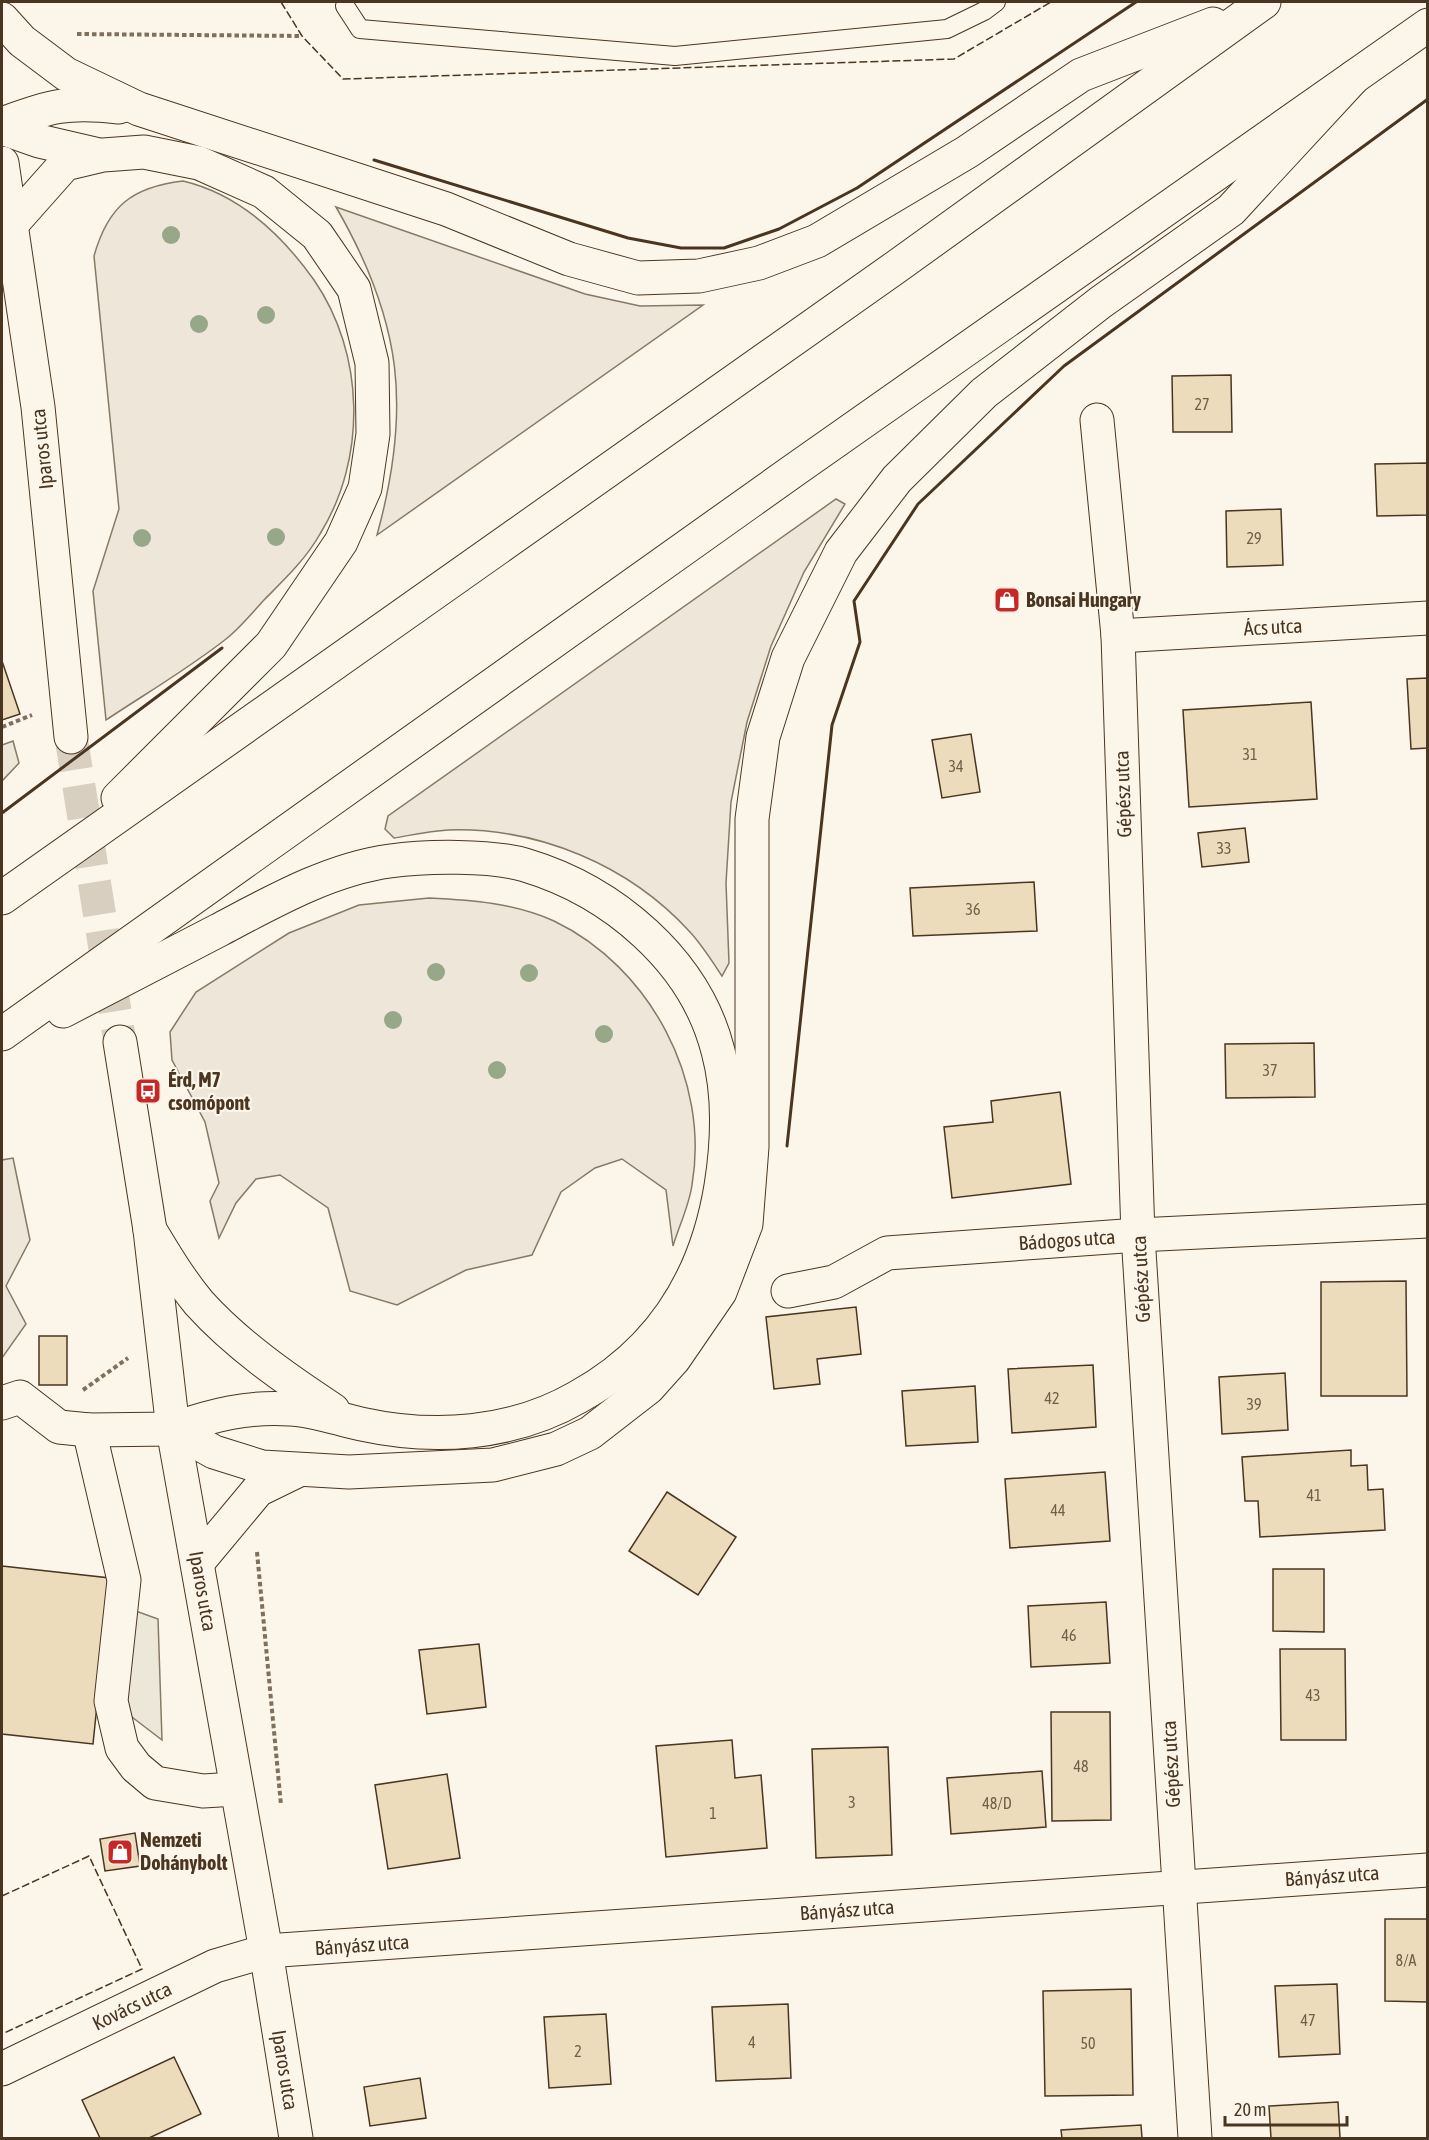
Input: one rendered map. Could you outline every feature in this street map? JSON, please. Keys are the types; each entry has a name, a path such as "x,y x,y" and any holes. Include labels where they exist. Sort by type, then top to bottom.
{"main road":[{"path":"2,20 22,41 66,74 139,109 446,209 569,259 638,278 699,276 759,263 817,241 967,152 1081,75 1260,4"},
{"path":"2,898 887,274 1260,4"},
{"path":"2,1034 793,471 1428,25"},
{"path":"173,1429 237,1461 262,1467 349,1472 493,1465 556,1449 590,1432 648,1388 674,1359 720,1292 746,1224 752,1147 752,819 763,737 788,658 841,552 897,479 984,393 1101,302 1231,210 1354,77"},
{"path":"2,126 52,106 85,103 139,109"},
{"path":"2,126 39,141 103,155"},
{"path":"10,226 65,164 103,155 144,152 199,163 264,192 317,235 354,290 372,363 373,434 365,488 341,542 271,645 52,863"},
{"name":"Iparos utca","path":"2,163 38,407 71,737"},
{"name":"Gépész utca","path":"1097,420 1118,636 1138,1235 1195,2139"},
{"name":"Ács utca","path":"1118,636 1428,618"},
{"path":"2,1043 262,908 334,875 389,861 460,857 521,863 578,884 626,915 666,953 697,998 718,1049 727,1103 725,1159 716,1220 698,1271 682,1299 639,1352 609,1377 550,1411 490,1430 464,1432 424,1432 293,1409 259,1408 232,1411 173,1429 89,1430 59,1427 20,1397 2,1403"},
{"name":"Iparos utca","path":"120,1042 150,1230 173,1429 266,1951 296,2139"},
{"name":"Bádogos utca","path":"788,1291 834,1282 887,1253 1138,1235 1428,1221"},
{"path":"150,1230 177,1274 200,1303 227,1330 292,1383 346,1420"},
{"path":"89,1430 124,1580 111,1701 122,1748 136,1767 155,1784 203,1791 236,1789"},
{"path":"198,1562 258,1490 300,1469"},
{"name":"Bányász utca","path":"266,1951 1428,1869"},
{"name":"Kovács utca","path":"2,2069 215,1966 266,1951"}],"lane":[{"path":"345,6 360,29 675,56 947,29 984,11 996,2"}],"path":[{"path":"67,34 302,36"},
{"path":"2,728 38,713"}],"shaded area":[{"path":"183,181 203,187 240,206 288,247 314,280 331,309 343,340 351,373 354,406 352,440 346,473 335,504 320,534 294,569 226,639 182,671 106,720 93,591 119,509 94,256 107,224 125,202 150,188"},
{"path":"336,207 585,294 640,306 703,305 377,535 395,446 397,405 394,366 387,327 375,288"},
{"path":"836,499 845,504 804,572 771,646 747,722 731,802 726,883 729,963 722,976 694,937 666,908 639,887 610,869 580,855 548,843 515,835 448,830 394,838 385,829 388,816"},
{"path":"13,741 19,763 2,781 2,745"},
{"path":"429,898 477,901 508,906 554,921 588,941 619,967 645,997 666,1031 682,1067 692,1106 695,1145 691,1193 673,1246 666,1190 622,1159 595,1168 561,1192 532,1255 466,1270 397,1305 350,1291 328,1208 280,1175 256,1179 236,1203 219,1238 210,1201 219,1183 205,1122 172,1060 170,1032 196,992 289,933 359,905"},
{"path":"13,1158 30,1240 6,1286 26,1324 2,1358 2,1160"},
{"path":"122,1606 158,1619 162,1740 111,1701"}],"building":[{"path":"1231,375 1232,432 1173,432 1172,376"},
{"path":"1428,463 1428,515 1377,516 1375,464"},
{"path":"1281,509 1283,565 1227,567 1226,511"},
{"path":"2,661 20,714 2,720"},
{"path":"1428,678 1428,748 1411,749 1407,679"},
{"path":"1311,702 1317,799 1189,807 1183,710"},
{"path":"971,734 980,792 942,798 932,740"},
{"path":"1245,828 1249,862 1202,867 1198,833"},
{"path":"1034,882 1037,931 913,936 910,888"},
{"path":"1314,1043 1315,1097 1226,1098 1225,1044"},
{"path":"1060,1092 1071,1184 952,1198 944,1127 993,1122 991,1101"},
{"path":"1406,1281 1407,1396 1321,1396 1321,1282"},
{"path":"856,1307 861,1354 817,1359 820,1384 774,1389 766,1317"},
{"path":"39,1336 67,1336 67,1385 39,1385"},
{"path":"1093,1365 1096,1427 1012,1433 1008,1369"},
{"path":"1285,1373 1288,1430 1222,1434 1219,1377"},
{"path":"975,1386 978,1442 906,1446 902,1391"},
{"path":"1351,1450 1351,1466 1367,1465 1368,1490 1383,1489 1385,1530 1260,1537 1258,1501 1245,1501 1242,1457"},
{"path":"1105,1472 1110,1541 1010,1548 1005,1479"},
{"path":"667,1492 736,1537 698,1595 629,1551"},
{"path":"2,1566 110,1578 93,1744 2,1734"},
{"path":"1273,1569 1324,1569 1324,1632 1273,1631"},
{"path":"1106,1602 1110,1663 1031,1667 1028,1606"},
{"path":"479,1644 486,1707 427,1714 419,1650"},
{"path":"1280,1649 1345,1649 1346,1740 1281,1740"},
{"path":"1051,1712 1110,1712 1111,1820 1052,1821"},
{"path":"732,1740 735,1778 761,1775 767,1848 666,1857 656,1746"},
{"path":"888,1747 892,1855 816,1858 812,1749"},
{"path":"1042,1771 1046,1827 951,1834 947,1778"},
{"path":"447,1774 460,1858 388,1869 375,1785"},
{"name":"Nemzeti Dohánybolt","path":"135,1833 140,1866 105,1871 100,1839"},
{"path":"1385,1919 1428,1919 1428,2002 1385,2001"},
{"path":"1337,1984 1340,2054 1279,2057 1275,1986"},
{"path":"1131,1989 1133,2095 1045,2096 1043,1991"},
{"path":"788,2004 791,2078 716,2081 712,2007"},
{"path":"606,2014 611,2084 549,2088 544,2017"},
{"path":"174,2057 201,2114 149,2138 100,2138 82,2100"},
{"path":"420,2078 426,2118 370,2126 364,2087"},
{"path":"1338,2102 1340,2138 1271,2138 1269,2106"},
{"path":"1141,2125 1142,2138 1062,2138 1061,2130"}],"tunnel":[{"path":"71,737 120,1042"}],"fence":[{"path":"281,2 302,36 343,79 954,59 1051,2"},
{"path":"2,1896 89,1856 142,1969 2,2034"}],"wall":[{"path":"374,160 628,238 681,248 724,248 779,229 857,188 1136,2"},
{"path":"787,1146 832,725 860,642 854,601 918,504 1064,366 1428,99"},
{"path":"2,813 222,648"}],"place":[{"name":"Bonsai Hungary","path":"1007,600"},
{"name":"Érd, M7 csomópont","path":"148,1091"},
{"name":"Nemzeti Dohánybolt","path":"120,1852"}]}
